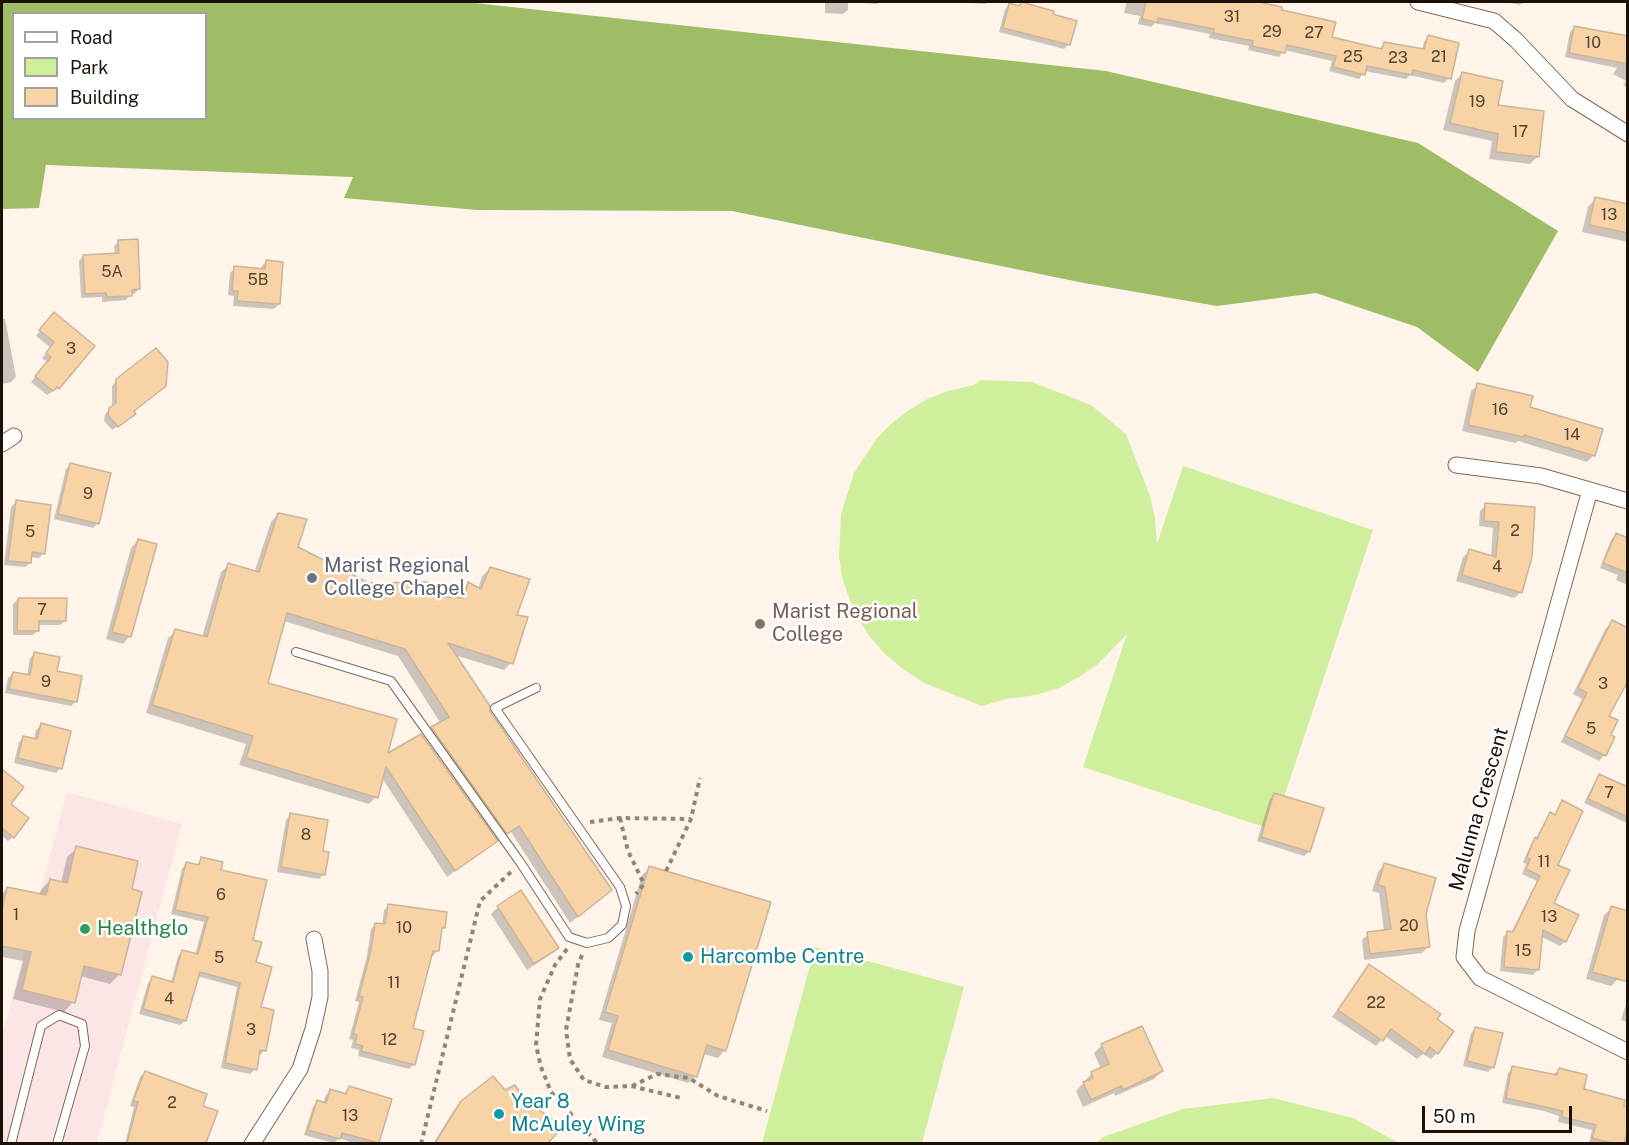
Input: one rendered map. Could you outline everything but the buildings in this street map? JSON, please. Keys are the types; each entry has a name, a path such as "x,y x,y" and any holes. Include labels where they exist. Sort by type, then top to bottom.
{"street":[{"path":"1418,2 1451,5 1494,21 1516,40 1572,99 1628,134"},
{"path":"1456,465 1541,476 1628,501"},
{"name":"Malunna Crescent","path":"1590,490 1467,931 1464,957 1480,978 1628,1052"},
{"path":"252,1143 300,1069 320,997 320,971 314,939"}],"lane":[{"path":"296,652 391,681 520,862 569,937 587,944 608,938 615,932 622,925 626,906 620,887 495,708 536,688"},
{"path":"11,1143 41,1026 58,1015 82,1024 85,1046 57,1143"}],"path":[{"path":"666,871 691,819 700,778"},
{"path":"620,818 628,852 644,885 626,906"},
{"path":"575,823 620,818 691,819"},
{"path":"421,1143 480,901 520,862"},
{"path":"575,939 555,965 540,999 536,1045 541,1067 551,1092 598,1143"},
{"path":"587,944 578,965 566,1030 570,1059 584,1080 606,1087 631,1086 681,1098"},
{"path":"631,1086 657,1074 689,1078 718,1096 767,1111"}],"shaded area":[{"path":"67,792 182,824 97,1143 2,1144 2,1035"}],"green space":[{"path":"2,2 465,2 1106,71 1418,143 1558,231 1478,372 1417,327 1316,293 1217,306 1084,283 732,211 477,210 344,198 353,177 46,165 39,208 2,209"},
{"path":"981,380 1032,382 1091,405 1126,434 1150,496 1157,544 1183,466 1373,530 1273,830 1083,767 1127,634 1098,664 1059,688 982,706 924,683 903,669 885,654 857,617 842,577 839,556 841,514 854,473 877,438 909,410 927,399 974,385"},
{"path":"815,947 964,987 922,1143 762,1143"},
{"path":"1273,1098 1353,1118 1399,1143 1096,1143 1103,1137 1183,1109"}],"place":[{"name":"Marist Regional College Chapel","path":"312,578"},
{"name":"Marist Regional College","path":"760,624"},
{"name":"Healthglo","path":"85,929"},
{"name":"Harcombe Centre","path":"688,957"},
{"name":"Year 8 McAuley Wing","path":"499,1114"}]}
